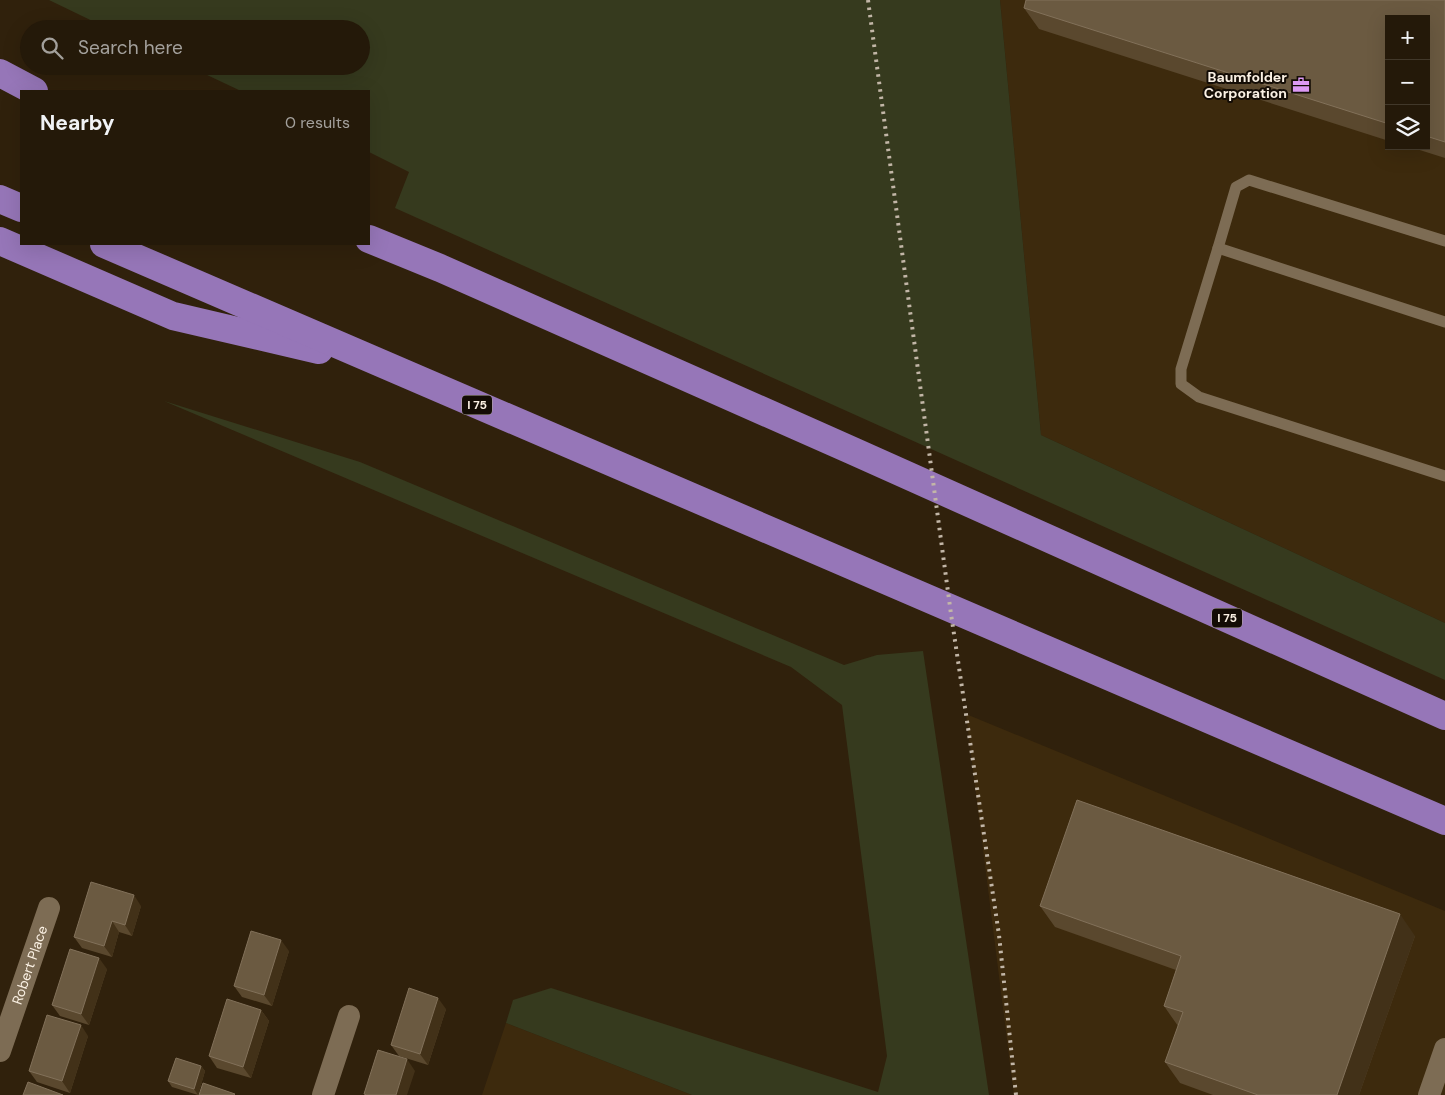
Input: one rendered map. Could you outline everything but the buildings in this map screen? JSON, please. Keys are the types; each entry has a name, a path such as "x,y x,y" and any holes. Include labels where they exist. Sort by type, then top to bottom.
{"highway":[{"path":"0,73 32,90"},
{"path":"0,87 20,96"},
{"path":"0,199 20,208"},
{"name":"I 75","path":"370,239 449,272 854,451 1445,716"},
{"path":"0,241 172,316 388,366"},
{"name":"I 75","path":"106,245 1433,816"}],"street":[{"name":"Robert Place","path":"0,1050 49,908"},
{"path":"323,1095 349,1016"},
{"path":"1429,1095 1445,1049"}],"lane":[{"path":"1445,241 1249,180 1236,187 1181,370 1181,384 1199,397 1445,476"},
{"path":"1218,248 1445,322"}],"shaded area":[{"path":"1000,0 1445,0 1445,623 1041,435"},
{"path":"966,714 1445,911 1445,1095 1014,1095"},
{"path":"506,1023 692,1095 482,1095"}],"green space":[{"path":"49,0 1000,0 1041,435 1445,623 1445,680 395,208 409,172 370,152 370,90 239,90 207,75 370,75 370,20 90,20"},
{"path":"164,401 360,462 844,665 877,655 923,651 989,1095 692,1095 506,1023 513,1000 551,988 878,1092 887,1056 842,705 791,667"}],"railway":[{"path":"868,0 951,614 999,935 1016,1095"}],"place":[{"name":"Baumfolder Corporation","path":"1301,85"}]}
